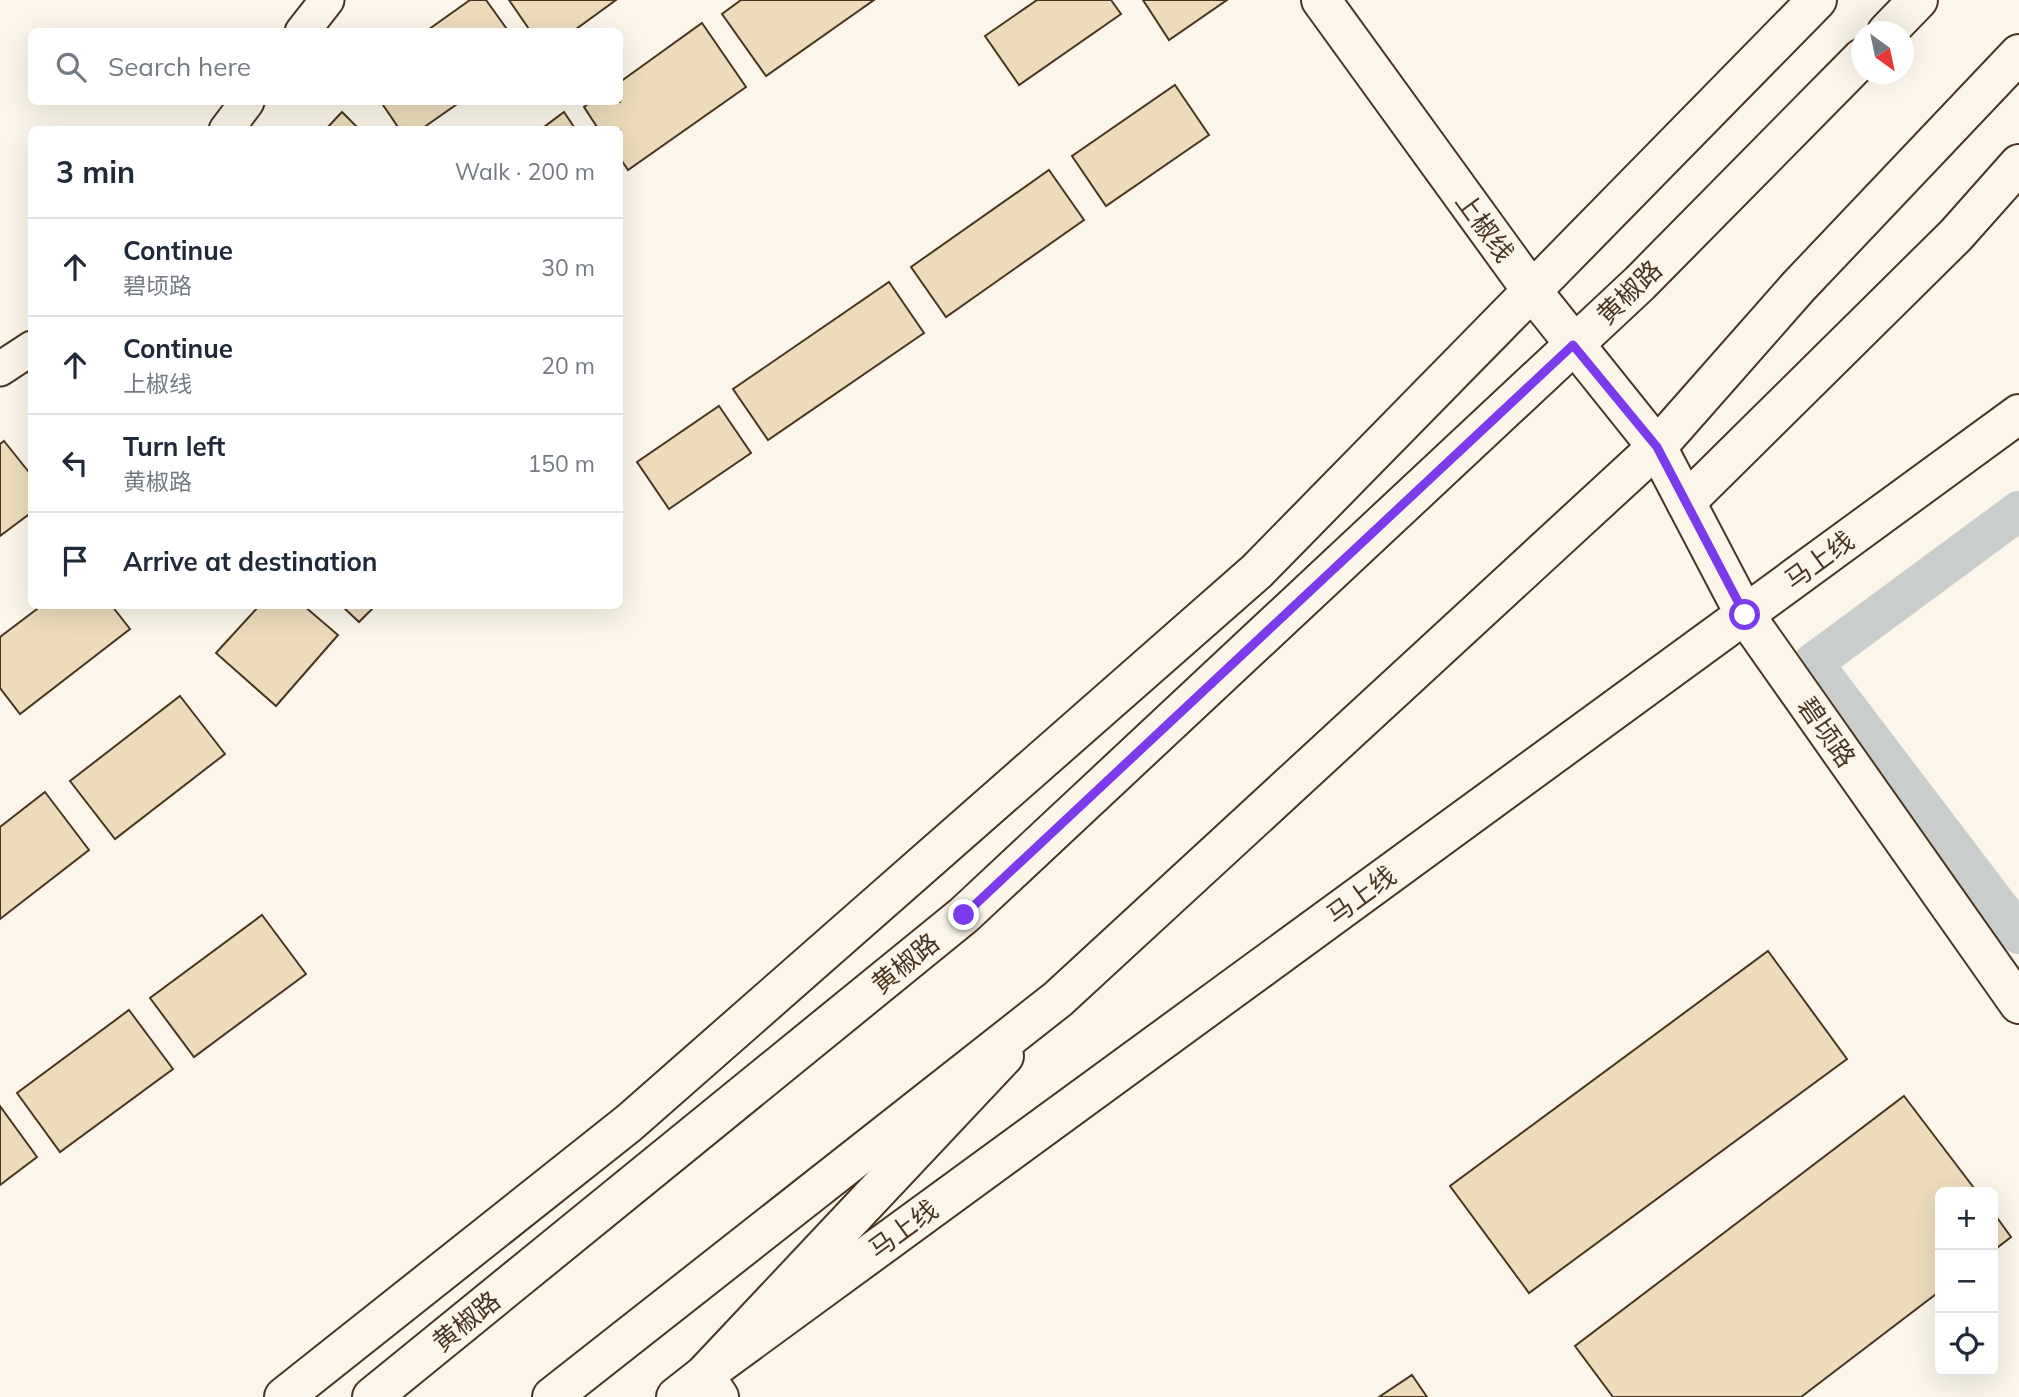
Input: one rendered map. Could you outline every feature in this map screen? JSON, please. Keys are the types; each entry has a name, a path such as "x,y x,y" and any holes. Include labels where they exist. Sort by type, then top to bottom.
{"main road":[{"name":"上椒线","path":"1321,0 1532,291 1657,447"},
{"path":"284,1397 629,1123 1257,571 1817,0"},
{"path":"1898,21 1918,0"},
{"path":"552,1397 1058,999 1657,447 1798,287 2019,54"},
{"name":"黄椒路","path":"372,1397 964,915 1640,283 1851,68"},
{"path":"1686,502 1956,235 2019,163"},
{"name":"马上线","path":"699,1390 2019,414"},
{"name":"碧顷路","path":"1657,447 1745,615 2019,1004"},
{"path":"699,1390 1058,999"}],"street":[{"path":"305,28 327,0"},
{"path":"229,126 245,105"},
{"path":"0,369 28,351"}],"building":[{"path":"470,0 486,0 506,28 431,28"},
{"path":"509,0 616,0 578,28 528,28"},
{"path":"741,0 874,0 766,76 722,14"},
{"path":"1037,0 1111,0 1121,14 1019,85 985,36"},
{"path":"1143,0 1227,0 1169,40"},
{"path":"702,23 746,87 628,170 623,162 623,126 596,126 584,107 623,105 623,80"},
{"path":"1175,85 1209,135 1106,206 1072,156"},
{"path":"383,105 456,105 426,126 397,126"},
{"path":"342,112 356,126 329,126"},
{"path":"564,112 573,126 545,126"},
{"path":"1049,170 1084,220 946,317 911,267"},
{"path":"889,282 924,333 768,440 733,389"},
{"path":"719,406 751,453 669,509 637,462"},
{"path":"4,441 28,471 28,515 0,536 0,444"},
{"path":"37,609 114,609 130,629 20,714 0,688 0,637"},
{"path":"256,609 308,609 338,635 276,706 216,653"},
{"path":"345,609 372,609 359,622"},
{"path":"180,696 225,754 115,839 70,781"},
{"path":"45,792 89,850 0,919 0,827"},
{"path":"262,915 306,974 194,1057 150,998"},
{"path":"1768,951 1847,1059 1529,1293 1450,1186"},
{"path":"129,1010 173,1069 60,1152 17,1093"},
{"path":"1904,1096 1973,1187 1935,1187 1935,1295 1801,1397 1613,1397 1575,1346"},
{"path":"0,1106 37,1157 0,1185"},
{"path":"1998,1219 2011,1237 1998,1247"},
{"path":"1412,1375 1427,1397 1379,1397"}],"waterway":[{"path":"2019,511 1813,663 2019,934"}],"route":[{"path":"964,915 1573,345 1657,447 1745,615"}]}
